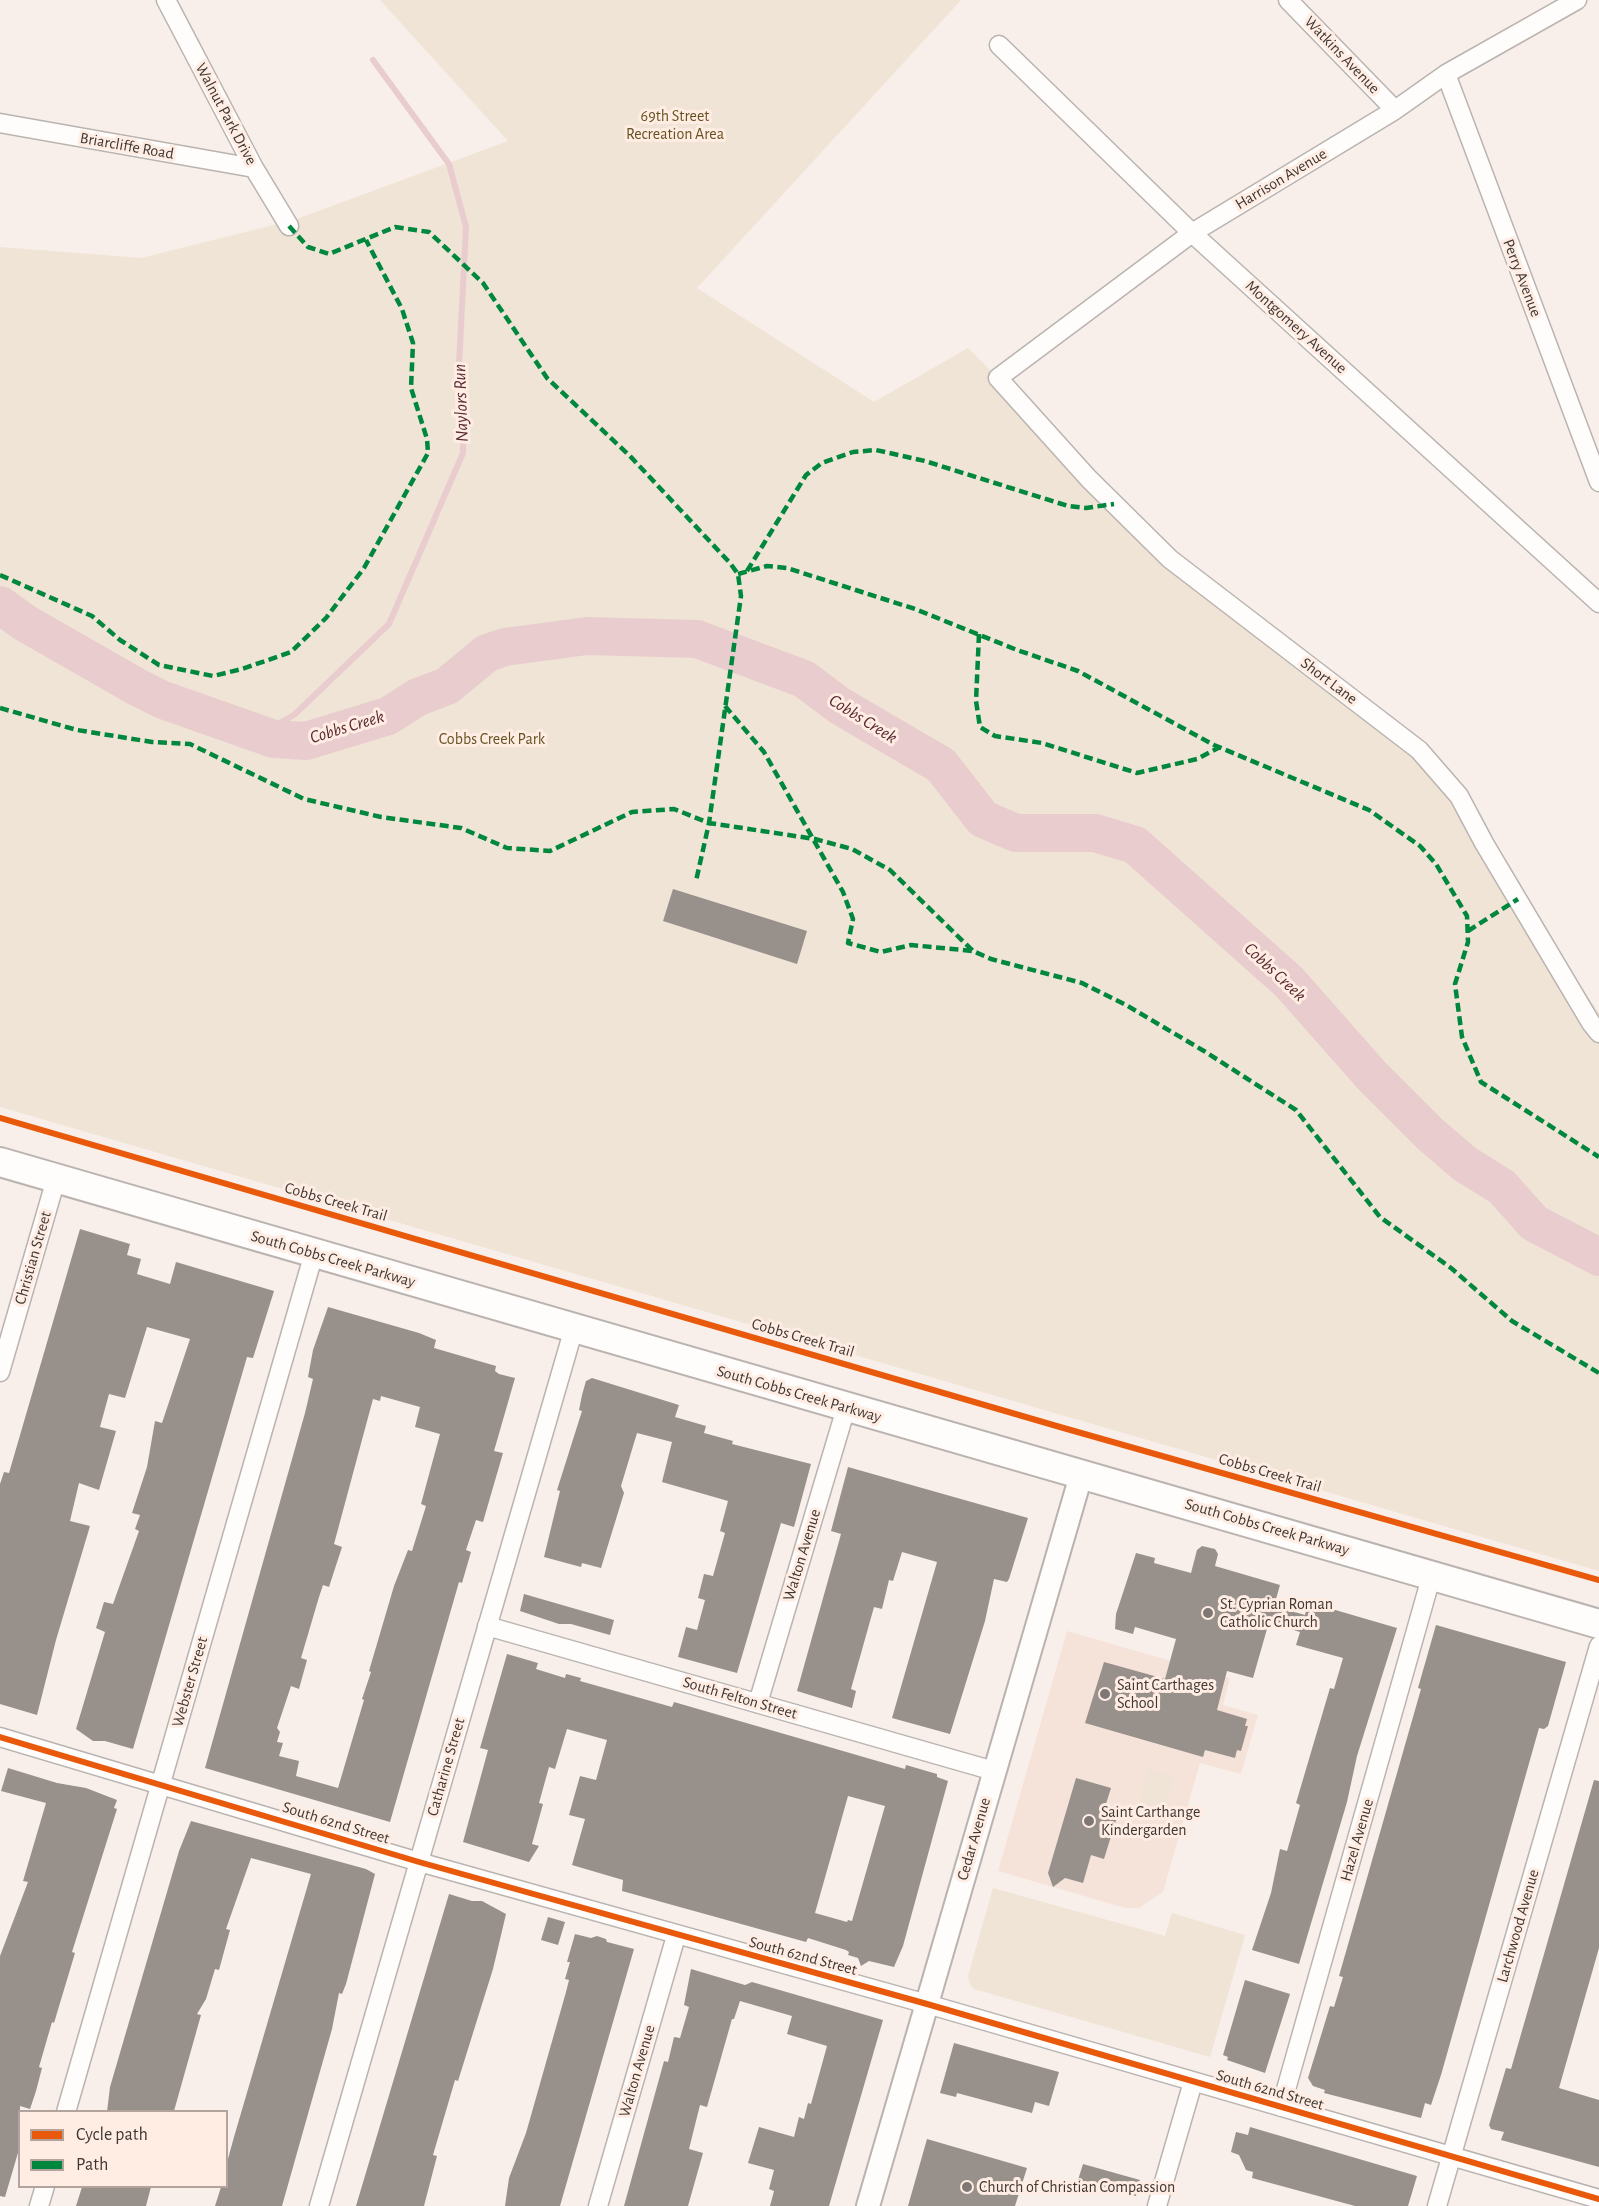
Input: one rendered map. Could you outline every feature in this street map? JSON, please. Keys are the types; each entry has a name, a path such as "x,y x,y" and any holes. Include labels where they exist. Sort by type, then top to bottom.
{"main road":[{"name":"South Cobbs Creek Parkway","path":"0,1162 846,1408 1082,1472 1215,1513 1599,1624"}],"street":[{"name":"Walnut Park Drive","path":"166,0 254,168 289,226"},
{"name":"Watkins Avenue","path":"1288,0 1395,111"},
{"name":"Harrison Avenue","path":"998,378 1192,233 1395,111 1446,74 1577,0"},
{"name":"Montgomery Avenue","path":"999,45 1192,233 1599,603"},
{"name":"Perry Avenue","path":"1446,74 1599,482"},
{"name":"Briarcliffe Road","path":"0,123 254,168"},
{"name":"Short Lane","path":"998,378 1089,479 1170,559 1419,750 1459,796 1484,843 1599,1033"},
{"name":"Christian Street","path":"0,1372 56,1179"},
{"name":"Webster Street","path":"67,2110 314,1253"},
{"name":"Catharine Street","path":"319,2206 573,1328"},
{"name":"Walton Avenue","path":"758,1703 846,1408"},
{"name":"Cedar Avenue","path":"868,2206 1082,1472"},
{"name":"Hazel Avenue","path":"1281,2107 1432,1574"},
{"name":"South Felton Street","path":"487,1626 994,1771"},
{"name":"Larchwood Avenue","path":"1437,2206 1599,1646"},
{"name":"South 62nd Street","path":"0,1737 419,1862 676,1936 927,2004 1599,2199"},
{"name":"Walton Avenue","path":"598,2206 676,1936"},
{"path":"1157,2206 1193,2082"},
{"path":"39,2206 45,2188"}],"shaded area":[{"path":"1067,1631 1230,1678 1223,1705 1258,1715 1241,1774 1200,1763 1163,1892 1139,1908 1125,1908 998,1871"}],"green space":[{"name":"Cobbs Creek Park","path":"380,0 961,0 697,288 874,402 968,348 1219,598 1443,779 1599,1013 1599,1571 0,1107 0,247 141,258 294,220 508,141"},
{"path":"1148,1769 1174,1776 1165,1810 1139,1802"},
{"path":"993,1888 1165,1936 1172,1913 1245,1935 1210,2057 974,1989 968,1976"}],"building":[{"path":"673,889 807,931 797,964 663,921"},
{"path":"80,1229 130,1244 127,1255 141,1259 137,1274 170,1284 176,1262 274,1291 253,1358 247,1357 133,1749 105,1741 93,1741 76,1729 105,1632 96,1628 104,1602 113,1604 139,1531 135,1529 140,1515 132,1513 147,1467 155,1421 162,1423 190,1339 147,1327 125,1398 109,1394 100,1427 116,1431 99,1490 79,1483 70,1521 90,1526 56,1640 37,1715 0,1704 0,1484 4,1472 9,1473"},
{"path":"328,1307 419,1333 436,1340 434,1348 496,1366 495,1371 499,1374 515,1378 494,1451 503,1453 483,1522 476,1520 466,1550 471,1552 462,1583 459,1582 390,1822 205,1768 305,1413 313,1379 308,1377 313,1350","holes":["381,1396 420,1407 415,1427 440,1434 421,1504 426,1506 412,1551 408,1550 394,1586 338,1788 296,1776 299,1761 279,1756 283,1743 277,1742 280,1732 277,1728 291,1686 299,1689 307,1660 301,1658 319,1597 323,1585 329,1587 342,1547 334,1544 373,1399 380,1401"]},
{"path":"592,1378 679,1405 675,1417 706,1426 704,1433 733,1441 732,1444 811,1464 794,1527 781,1523 737,1673 678,1657 686,1627 697,1630 705,1600 698,1598 704,1574 713,1576 725,1533 720,1531 728,1501 662,1482 672,1442 637,1433 621,1486 624,1493 601,1568 582,1563 581,1567 544,1557 560,1491 557,1490 582,1411 579,1410 582,1395 586,1381"},
{"path":"848,1467 1028,1518 1009,1579 1007,1582 994,1579 985,1621 950,1734 892,1718 937,1562 902,1552 893,1581 889,1580 882,1609 874,1607 851,1689 856,1691 852,1708 797,1691 841,1534 831,1531"},
{"path":"1202,1546 1215,1549 1218,1554 1215,1566 1280,1585 1274,1606 1305,1615 1308,1602 1397,1628 1357,1756 1347,1802 1299,1964 1252,1950 1271,1893 1280,1849 1287,1851 1300,1805 1296,1803 1330,1688 1334,1689 1343,1658 1296,1645 1300,1632 1269,1622 1253,1678 1227,1671 1217,1710 1247,1719 1245,1726 1248,1726 1241,1751 1237,1750 1235,1758 1205,1750 1203,1757 1085,1723 1104,1662 1165,1679 1176,1639 1135,1627 1133,1634 1115,1629 1116,1614 1136,1553 1155,1558 1154,1563 1191,1573 1197,1550"},
{"path":"524,1594 614,1620 610,1635 571,1624 559,1624 520,1611"},
{"path":"1436,1625 1566,1662 1548,1726 1544,1729 1539,1728 1441,2075 1431,2105 1425,2103 1421,2118 1324,2093 1325,2090 1313,2086 1308,2078 1330,2006 1334,2007 1343,1977 1339,1976 1421,1689 1418,1688"},
{"path":"507,1654 538,1663 536,1669 565,1678 566,1674 581,1678 580,1681 672,1707 674,1702 905,1769 906,1765 937,1774 937,1777 948,1781 903,1946 894,1967 869,1961 861,1966 858,1958 848,1955 849,1952 846,1950 808,1938 806,1942 622,1891 623,1880 572,1865 585,1819 569,1815 580,1776 596,1780 607,1740 567,1729 555,1769 549,1767 539,1803 543,1804 532,1844 539,1846 529,1862 463,1842 488,1750 480,1748","holes":["848,1796 885,1806 852,1921 847,1922 815,1913"]},
{"path":"8,1768 57,1783 86,1788 117,1800 114,1808 117,1809 72,1952 75,1953 39,2067 42,2068 36,2091 30,2109 20,2106 18,2110 18,2153 5,2197 0,2196 0,1956 28,1882 23,1881 46,1803 1,1791"},
{"path":"1076,1778 1111,1788 1103,1813 1117,1817 1104,1859 1091,1855 1083,1883 1065,1878 1053,1887 1048,1873"},
{"path":"1594,1780 1599,1781 1599,1948 1559,2088 1599,2100 1599,2167 1501,2140 1504,2132 1491,2129 1489,2125 1506,2068 1511,2069"},
{"path":"191,1821 366,1869 375,1874 346,1984 342,1994 339,1993 332,2029 282,2206 215,2206 221,2188 228,2188 228,2159 311,1874 251,1858 226,1929 230,1930 219,1970 215,1969 206,1999 197,2014 201,2015 174,2110 107,2110 110,2087 179,1851"},
{"path":"449,1894 472,1901 482,1901 506,1914 493,1969 458,2081 455,2080 433,2155 437,2156 424,2206 356,2206"},
{"path":"548,1917 565,1922 558,1945 541,1940"},
{"path":"575,1934 591,1938 597,1936 606,1939 607,1942 634,1949 560,2206 505,2206 509,2178 526,2133 566,1992 569,1980 565,1979 570,1962 567,1962"},
{"path":"691,1969 745,1985 752,1982 883,2020 829,2206 770,2206 774,2191 769,2189 774,2170 748,2163 759,2127 794,2137 799,2117 804,2119 808,2103 811,2104 827,2046 787,2034 792,2016 740,2001 734,2019 732,2019 707,2107 700,2105 689,2149 703,2153 688,2206 624,2206 664,2061 668,2062 674,2037 680,2038 689,2007 684,2005"},
{"path":"1245,1980 1290,1994 1265,2073 1227,2060 1228,2057 1223,2055"},
{"path":"954,2043 1059,2072 1049,2106 1035,2102 1032,2113 957,2093 956,2097 940,2093"},
{"path":"1250,2127 1417,2176 1408,2206 1355,2206 1252,2178 1253,2172 1246,2170 1239,2155 1231,2152 1236,2132 1248,2135"},
{"name":"Church of Christian Compassion","path":"927,2139 1027,2168 1015,2206 908,2206"},
{"path":"1083,2164 1140,2180 1136,2196 1078,2180"},
{"path":"82,2188 151,2188 146,2206 76,2206"}],"waterway":[{"name":"Naylors Run","path":"260,734 294,715 389,624 463,453 463,420 458,385 466,227 449,164 373,60"},
{"name":"Cobbs Creek","path":"0,605 25,623 163,700 274,739 306,741 388,716 418,697 447,686 487,653 505,647 587,636 697,639 804,679 840,706 941,765 983,819 1016,833 1095,833 1135,845 1289,982 1372,1076 1430,1134 1465,1164 1502,1187 1534,1223 1599,1257"}],"marked path":[{"path":"289,226 308,247 329,254 395,227 429,232 483,283 547,378 630,456 738,574 741,596 709,823 696,881"},
{"path":"0,575 92,616 120,640 159,665 213,676 242,669 291,652 326,618 364,568 428,453 427,439 411,388 413,343 402,309 366,240"},
{"path":"747,571 806,475 822,463 853,452 876,450 925,461 1068,506 1086,508 1114,504"},
{"path":"738,574 767,566 787,568 915,609 1017,650 1078,671 1214,745 1369,810 1420,846 1436,864 1467,916 1468,942 1455,984 1462,1037 1481,1082 1599,1157"},
{"path":"979,634 976,701 980,727 995,736 1042,743 1137,773 1197,759 1220,747"},
{"path":"725,706 764,752 843,892 853,919 848,943 881,952 911,945 973,951 991,959 1082,983 1126,1005 1204,1051 1296,1110 1380,1217 1451,1268 1512,1321 1599,1373"},
{"path":"0,708 77,730 152,742 190,744 304,799 381,817 461,828 507,848 550,851 632,812 674,809 709,823 815,839 852,849 890,870 973,951"},
{"path":"1468,931 1518,899"}],"cycle path":[{"name":"Cobbs Creek Trail","path":"0,1118 1060,1427 1599,1580"},
{"path":"0,1737 419,1862 927,2004 1599,2199"}],"place":[{"name":"St. Cyprian Roman Catholic Church","path":"1208,1613"},
{"name":"Saint Carthages School","path":"1105,1694"},
{"name":"Saint Carthange Kindergarden","path":"1089,1821"},
{"name":"Church of Christian Compassion","path":"967,2187"}],"park label":[{"name":"69th Street Recreation Area","path":"675,125"}]}
